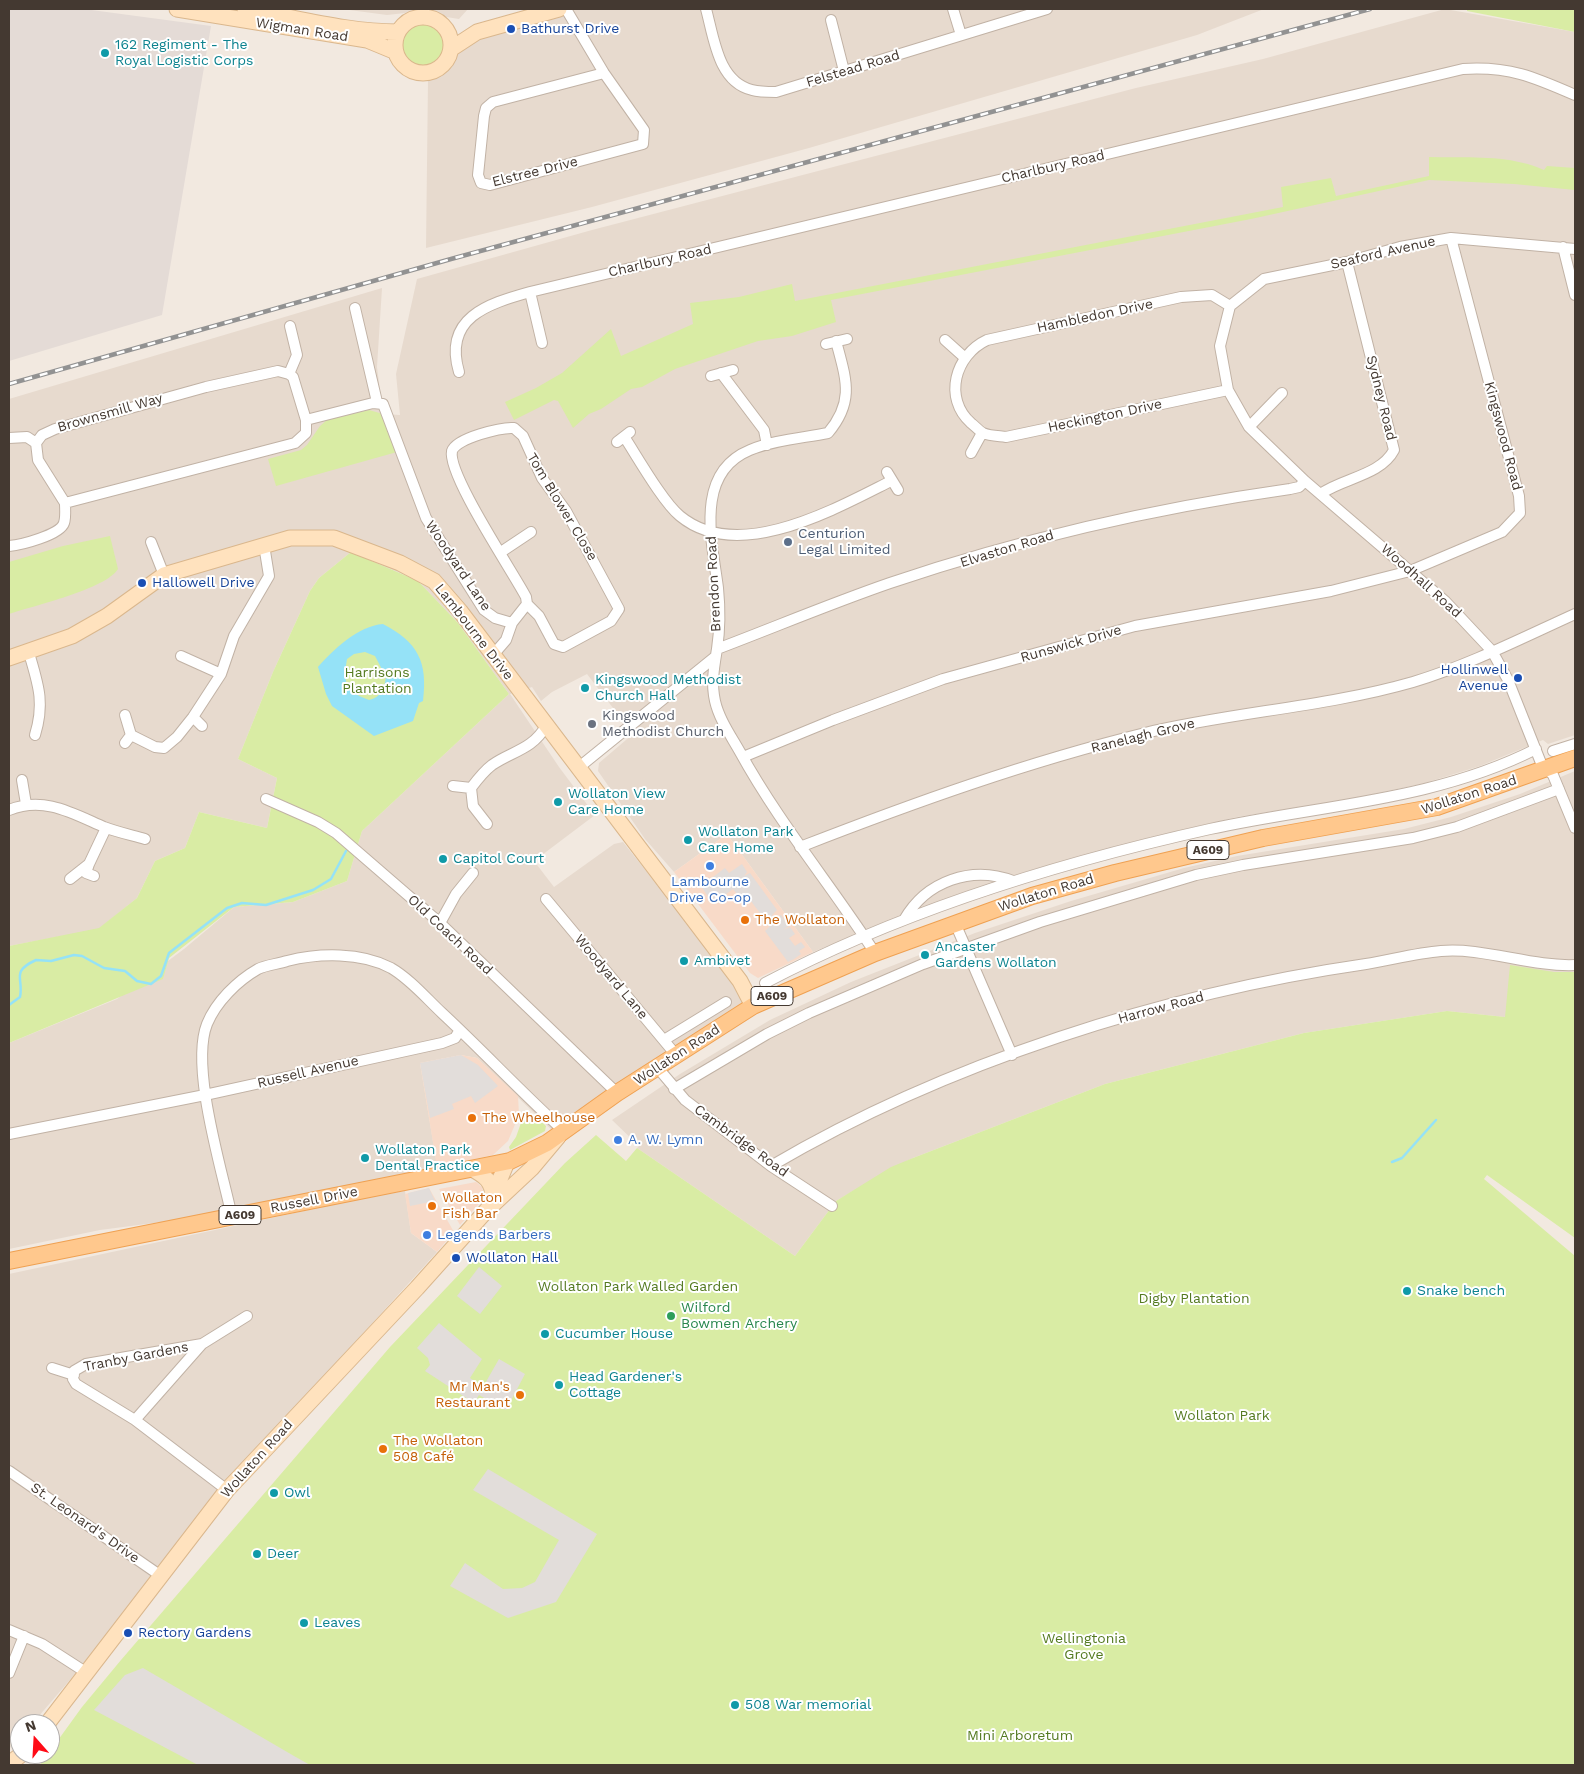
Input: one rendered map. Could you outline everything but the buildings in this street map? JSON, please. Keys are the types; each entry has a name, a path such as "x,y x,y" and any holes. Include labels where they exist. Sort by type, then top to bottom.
{"main road":[{"name":"Wollaton Road","path":"472,1169 508,1162 535,1150 617,1093 753,1006 875,953 955,923 1032,896 1191,853 1263,838 1437,807 1575,758"},
{"name":"Russell Drive","path":"9,1261 472,1169"}],"street":[{"name":"Wigman Road","path":"177,9 367,40 396,52"},
{"name":"Wigman Road","path":"244,9 346,28 376,32 398,32"},
{"path":"450,49 477,32 559,9"},
{"name":"Elstree Drive","path":"566,9 604,73 644,130 643,144 490,184 481,183 478,175 484,116 486,108 492,102 604,73"},
{"name":"Felstead Road","path":"706,9 724,69 734,82 752,90 776,92 1047,9"},
{"path":"953,9 961,35"},
{"path":"424,13 438,20 447,29 450,38 450,49 447,58 430,73 422,74 406,69 396,52 395,42 398,32 405,23 415,17 424,13"},
{"path":"831,20 844,71"},
{"path":"447,29 477,32"},
{"name":"Charlbury Road","path":"459,372 455,360 456,337 465,322 479,311 494,303 530,292 1463,69 1509,70 1535,78 1575,95"},
{"name":"Seaford Avenue","path":"1230,306 1264,279 1347,262 1400,247 1450,238 1575,249"},
{"name":"Kingswood Road","path":"1410,571 1502,532 1520,513 1519,496 1450,238"},
{"path":"1562,247 1575,296"},
{"name":"Sydney Road","path":"1322,493 1333,485 1381,466 1388,460 1394,450 1347,262"},
{"path":"530,292 542,344"},
{"name":"Hambledon Drive","path":"964,357 971,349 986,340 1181,297 1212,295 1230,306"},
{"name":"Woodhall Road","path":"1230,306 1224,322 1220,346 1228,390 1249,427 1306,481 1451,606 1492,652 1508,680 1541,763 1553,775 1575,828"},
{"name":"Woodyard Lane","path":"355,308 378,403 432,530 484,610 495,618 512,623"},
{"path":"65,503 295,443 306,433 306,420 296,382 290,374 297,356 290,326"},
{"name":"Brendon Road","path":"847,339 831,343 848,391 843,414 828,433 750,450 733,460 720,475 713,491 710,509 711,532 719,611 716,653 712,674 715,703 755,780 875,953"},
{"path":"945,340 964,357 957,372 956,399 966,419 982,433 971,453"},
{"path":"733,370 716,374 764,430 767,445"},
{"name":"Brownsmill Way","path":"36,442 42,436 55,429 104,416 120,409 272,372 284,371 290,374"},
{"name":"Heckington Drive","path":"982,433 1012,436 1228,390"},
{"path":"1249,427 1282,393"},
{"path":"306,420 378,403"},
{"name":"Tom Blower Close","path":"514,428 523,436 542,478 566,511 619,609 611,621 563,647 554,644 539,616 527,604 526,597 464,489 453,460 452,452 456,445 498,429 514,428"},
{"path":"9,438 27,437 36,442 38,460 65,503 63,525 54,533 9,546"},
{"path":"624,437 679,515 711,532 740,535 777,529 821,516 889,477 898,490"},
{"name":"Elvaston Road","path":"578,768 716,653 891,583 1064,532 1198,502 1290,489 1299,487 1306,481"},
{"path":"501,552 531,532"},
{"name":"Lambourne Drive","path":"9,658 29,653 72,636 107,616 164,575 290,538 334,538 354,544 421,572 434,581 449,596 740,981 753,1006"},
{"path":"151,542 164,575"},
{"path":"125,715 128,739 155,747 166,753 193,717 220,674 234,636 270,576 264,545"},
{"name":"Runswick Drive","path":"743,757 833,720 953,677 1135,626 1331,591 1410,571"},
{"path":"493,655 506,640 512,623 527,604"},
{"path":"1492,652 1575,614"},
{"name":"Ranelagh Grove","path":"800,847 896,809 997,774 1145,733 1230,716 1351,697 1413,682 1492,652"},
{"path":"29,653 41,700 40,716 35,735"},
{"path":"181,656 220,674"},
{"path":"193,717 202,726"},
{"path":"487,824 473,806 471,788 493,764 526,746 541,734 546,726"},
{"path":"1553,751 1575,744"},
{"name":"Wollaton Road","path":"765,983 864,936 1013,881 1110,853 1208,829 1274,816 1362,803 1424,789 1496,767 1536,749"},
{"path":"22,780 26,804"},
{"path":"454,786 471,788"},
{"name":"Wollaton Road","path":"674,1089 752,1042 809,1013 967,948 1048,919 1186,878 1243,865 1413,838 1457,827 1559,789"},
{"name":"Old Coach Road","path":"266,799 318,822 336,833 440,923 617,1093"},
{"path":"9,810 26,804 65,808 106,828 141,834"},
{"path":"94,876 86,873 106,828"},
{"path":"70,879 89,864"},
{"path":"440,923 456,894 473,873"},
{"path":"904,920 926,893 953,879 984,874 1013,881"},
{"path":"466,882 476,886"},
{"name":"Woodyard Lane","path":"546,899 676,1055"},
{"path":"955,923 1012,1055"},
{"name":"Harrow Road","path":"771,1166 816,1139 869,1113 1012,1055 1142,1012 1244,986 1332,968 1441,951 1575,965"},
{"path":"232,1217 206,1095 201,1059 207,1024 227,992 259,968 295,959 338,956 370,960 391,968 407,979 460,1030 561,1133"},
{"name":"Wollaton Road","path":"664,1040 726,1002"},
{"name":"Russell Avenue","path":"9,1134 206,1095 442,1043 455,1038 460,1030"},
{"name":"Cambridge Road","path":"657,1067 685,1100 771,1166 832,1206"},
{"name":"Wollaton Road","path":"56,1714 227,1490 486,1212 521,1180 546,1153 561,1133"},
{"path":"508,1162 516,1165 521,1180"},
{"name":"Wollaton Road","path":"486,1212 508,1162"},
{"path":"472,1169 488,1180 492,1186 493,1196"},
{"name":"Tranby Gardens","path":"135,1420 202,1344 247,1316"},
{"name":"Tranby Gardens","path":"202,1344 86,1364 74,1370 74,1375 76,1384 135,1420 227,1490"},
{"name":"Tranby Gardens","path":"52,1368 74,1375"},
{"name":"St. Leonard's Drive","path":"9,1471 161,1576"},
{"path":"9,1630 42,1644 87,1673"},
{"path":"9,1673 24,1636"}],"shaded area":[{"path":"9,9 84,9 211,26 162,315 9,361"},
{"path":"342,9 468,9 459,19 414,12 387,15"},
{"path":"566,9 1264,9 1197,35 809,148 592,207 426,248 428,80 462,40"},
{"path":"1445,9 1575,32 1575,735 1548,744 1543,740 1480,766 1425,783 1356,798 1237,817 1148,838 1028,871 945,899 813,952 727,834 674,872 645,839 598,771 599,763 633,734 587,674 552,692 541,701 532,687 510,694 559,767 595,815 534,861 554,887 614,844 623,842 752,1004 557,1135 477,1058 461,1055 420,1063 438,1171 231,1213 100,1230 9,1249 9,1043 117,999 184,949 234,907 293,902 347,881 362,831 509,694 458,623 418,581 351,552 319,578 310,591 273,672 238,759 277,778 267,828 199,812 185,848 155,861 137,898 99,929 9,946 9,399 382,288 377,367 383,414 400,415 396,374 417,279 592,230 1136,88 1263,59"},
{"path":"1575,771 1575,972 1565,973 1505,1017 1447,1011 1304,1033 1105,1084 913,1158 891,1169 836,1201 795,1256 637,1148 639,1146 612,1120 680,1074 770,1020 851,982 975,933 1071,901 1184,868 1237,856 1404,829 1451,817 1520,794"},
{"path":"727,834 813,952 758,978 750,973 674,872"},
{"path":"742,864 747,872 744,876 750,873 777,910 772,915 775,919 781,915 789,926 783,930 790,927 795,934 789,938 795,946 801,942 805,947 799,951 801,954 794,959 788,962 765,931 770,926 747,896 742,900 733,889 713,904 701,886 725,868 729,873"},
{"path":"461,1055 477,1058 518,1096 519,1115 508,1141 493,1155 437,1167 420,1063"},
{"path":"461,1055 478,1065 498,1086 475,1103 471,1096 452,1104 454,1109 430,1118 420,1063"},
{"path":"476,1182 482,1187 485,1197 460,1225 439,1189"},
{"path":"429,1188 454,1232 437,1252 411,1233 405,1194"},
{"path":"429,1188 435,1201 410,1206 408,1193"},
{"path":"405,1191 411,1233 437,1252 229,1481 88,1659 41,1714 10,1714 9,1749 9,1274"},
{"path":"479,1267 502,1286 480,1314 457,1296"},
{"path":"439,1323 482,1359 470,1378 483,1387 499,1359 525,1374 506,1410 479,1395 474,1403 425,1371 430,1365 428,1358 417,1348"},
{"path":"488,1469 597,1534 556,1602 508,1618 450,1586 465,1563 503,1589 522,1588 535,1582 559,1540 473,1490"},
{"path":"143,1668 310,1765 198,1765 94,1710 125,1675"}],"green space":[{"path":"1467,9 1575,9 1575,32 1467,11"},
{"path":"424,21 437,25 443,31 447,44 443,57 437,63 424,67 411,63 405,57 401,44 405,31 411,25"},
{"path":"1429,157 1502,159 1517,161 1544,170 1547,166 1575,168 1575,190 1514,184 1429,180 1251,219 831,300 836,322 792,336 758,341 675,369 642,387 631,389 601,409 589,414 573,428 558,401 554,400 514,420 505,402 536,388 562,373 611,329 621,356 693,324 690,303 739,297 792,284 795,301 1283,207 1281,187 1331,178 1336,196 1429,176"},
{"path":"369,410 383,414 397,452 276,486 268,459 301,450 327,420"},
{"path":"110,536 118,569 111,576 85,590 9,614 9,562 63,546"},
{"name":"Harrisons Plantation","path":"351,552 418,581 458,623 509,694 362,831 347,881 293,902 234,907 169,958 163,979 9,1043 9,946 99,928 137,898 155,861 185,848 199,812 267,828 277,778 238,759 273,672 310,591 319,578"},
{"name":"Wollaton Park","path":"1510,965 1554,972 1574,972 1575,1238 1487,1175 1484,1179 1575,1256 1575,1765 40,1765 60,1764 60,1737 82,1707 121,1660 390,1347 565,1163 596,1135 626,1161 637,1148 795,1256 836,1201 891,1167 1105,1084 1304,1033 1447,1011 1505,1017"},
{"path":"522,1120 543,1123 546,1126 545,1131 510,1150 509,1147 516,1137"}],"water":[{"path":"383,624 405,638 412,646 422,664 424,687 423,701 419,703 413,721 374,736 332,706 326,694 318,667 347,640 374,626","holes":["365,652 375,656 386,677 381,692 369,700 350,689 345,674 347,659 354,654"]}],"waterway":[{"path":"9,1005 20,997 20,976 23,968 36,960 51,961 74,955 82,956 104,968 125,971 137,981 151,984 161,976 169,953 227,908 242,903 266,905 313,890 331,879 346,851"},
{"path":"1392,1162 1402,1158 1436,1120"}],"railway":[{"path":"9,384 451,259 1370,9"}],"place":[{"name":"Bathurst Drive","path":"511,29"},
{"name":"162 Regiment - The Royal Logistic Corps","path":"105,53"},
{"name":"Centurion Legal Limited","path":"788,542"},
{"name":"Hallowell Drive","path":"142,583"},
{"name":"Hollinwell Avenue","path":"1518,678"},
{"name":"Kingswood Methodist Church Hall","path":"585,688"},
{"name":"Kingswood Methodist Church","path":"592,724"},
{"name":"Wollaton View Care Home","path":"558,802"},
{"name":"Wollaton Park Care Home","path":"688,840"},
{"name":"Capitol Court","path":"443,859"},
{"name":"Lambourne Drive Co-op","path":"710,866"},
{"name":"The Wollaton","path":"745,920"},
{"name":"Ancaster Gardens Wollaton","path":"925,955"},
{"name":"Ambivet","path":"684,961"},
{"name":"The Wheelhouse","path":"472,1118"},
{"name":"A. W. Lymn","path":"618,1140"},
{"name":"Wollaton Park Dental Practice","path":"365,1158"},
{"name":"Wollaton Fish Bar","path":"432,1206"},
{"name":"Legends Barbers","path":"427,1235"},
{"name":"Wollaton Hall","path":"456,1258"},
{"name":"Snake bench","path":"1407,1291"},
{"name":"Wilford Bowmen Archery","path":"671,1316"},
{"name":"Cucumber House","path":"545,1334"},
{"name":"Head Gardener's Cottage","path":"559,1385"},
{"name":"Mr Man's Restaurant","path":"520,1395"},
{"name":"The Wollaton 508 Café","path":"383,1449"},
{"name":"Owl","path":"274,1493"},
{"name":"Deer","path":"257,1554"},
{"name":"Leaves","path":"304,1623"},
{"name":"Rectory Gardens","path":"128,1633"},
{"name":"508 War memorial","path":"735,1705"}],"park label":[{"name":"Wollaton Park Walled Garden","path":"638,1287"},
{"name":"Digby Plantation","path":"1194,1299"},
{"name":"Wellingtonia Grove","path":"1084,1648"},
{"name":"Mini Arboretum","path":"1020,1736"}]}
